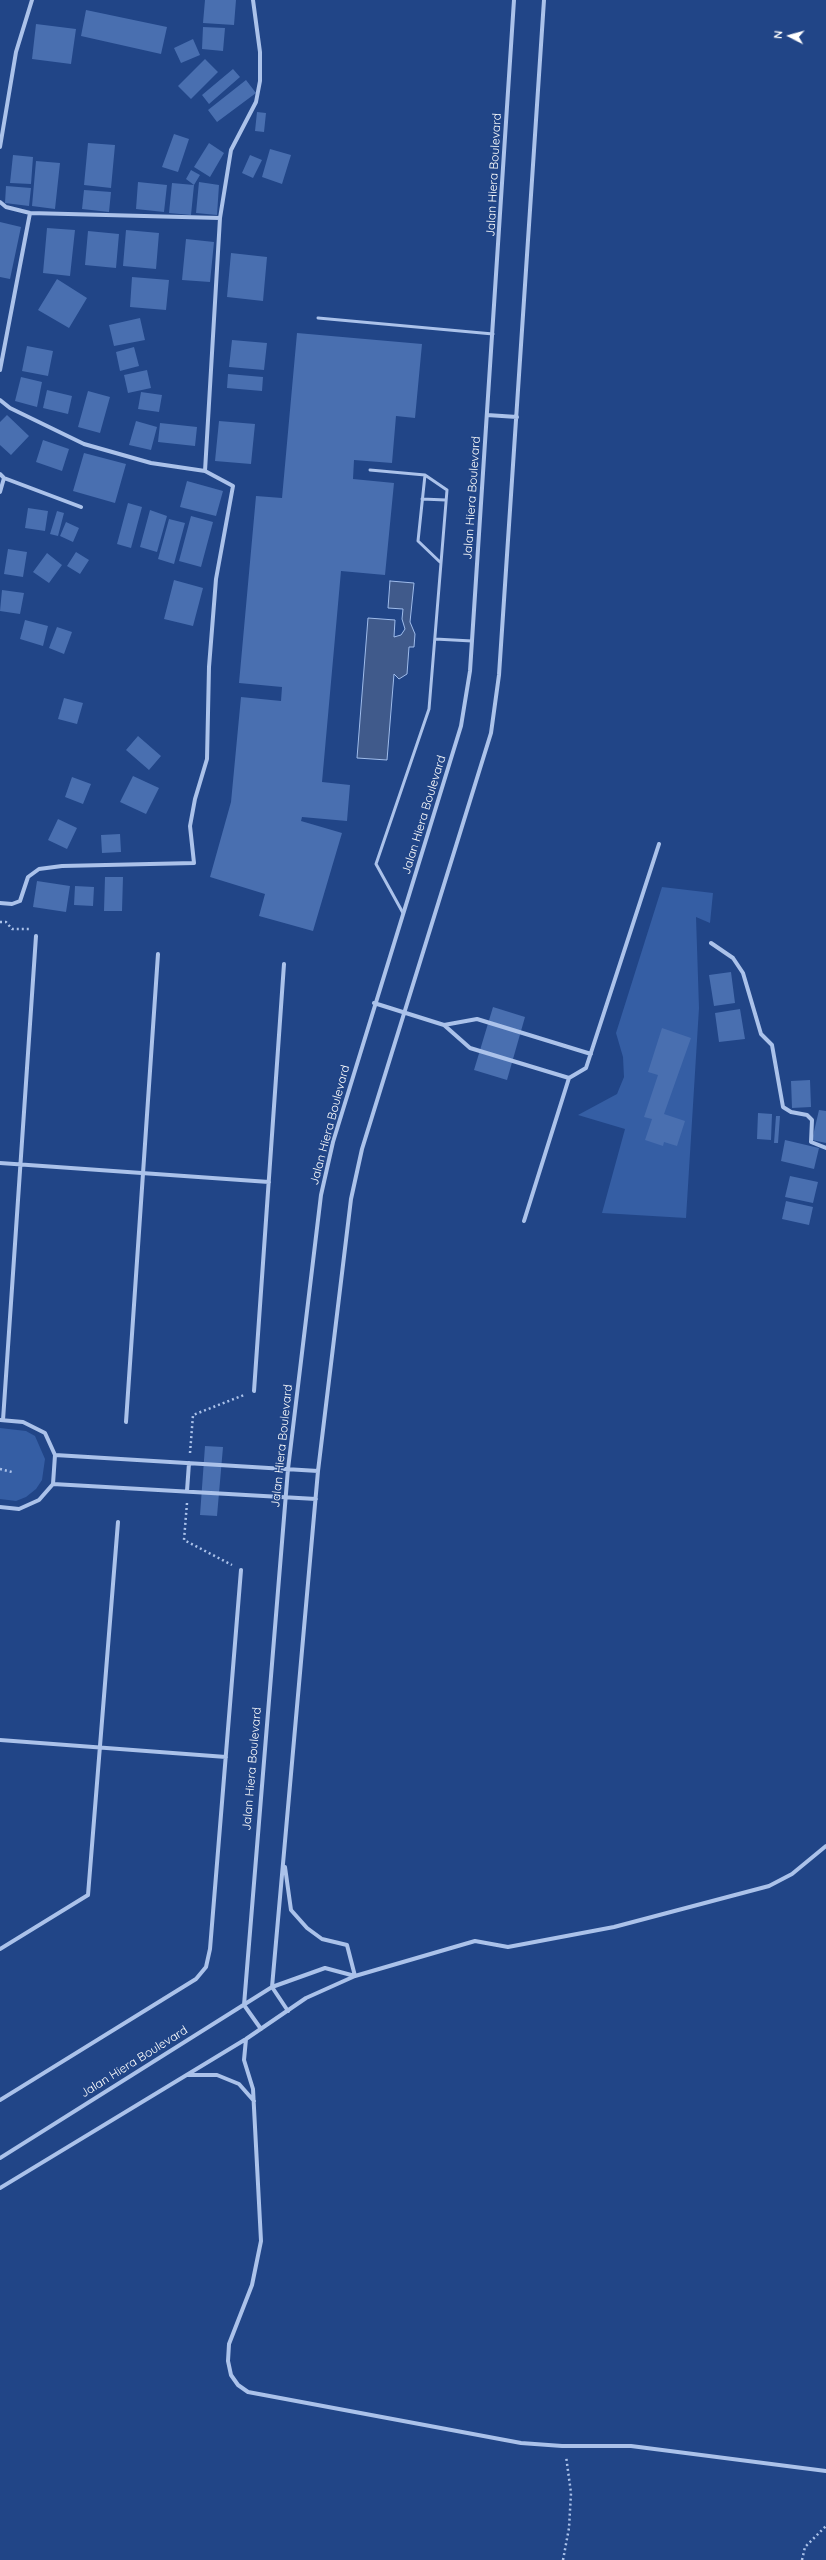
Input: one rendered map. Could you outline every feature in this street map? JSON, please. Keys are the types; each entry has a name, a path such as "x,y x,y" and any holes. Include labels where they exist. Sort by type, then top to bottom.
{"street":[{"path":"0,147 16,52 32,0"},
{"path":"205,471 220,218 231,150 256,102 260,81 260,52 253,0"},
{"name":"Jalan Hiera Boulevard","path":"0,2158 244,2005 255,1851 288,1469 321,1195 333,1142 374,1003 404,914 462,726 472,641 514,0"},
{"path":"288,2011 272,1987 318,1471 351,1199 362,1149 490,733 499,675 544,0"},
{"path":"0,202 6,207 30,213 220,218"},
{"path":"0,370 30,213"},
{"path":"0,400 10,408 84,444 151,464 205,471 233,486 216,578 209,667 207,759 195,799 190,826 194,863 62,866 39,869 28,877 20,901 12,904 0,903"},
{"path":"487,415 517,417"},
{"path":"0,474 4,478 81,507"},
{"path":"0,492 4,478"},
{"path":"524,1221 569,1078 586,1068 658,844"},
{"path":"0,1507 19,1509 39,1500 52,1484 55,1455 45,1433 23,1422 1,1421 21,1165 36,936"},
{"path":"711,943 732,958 743,973 761,1034 772,1045 783,1108 791,1112 807,1115 812,1120 811,1142 826,1148"},
{"path":"126,1422 158,954"},
{"path":"254,1391 284,964"},
{"path":"374,1003 444,1025 470,1048 569,1078"},
{"path":"444,1025 477,1019 590,1054"},
{"path":"0,1163 269,1182"},
{"path":"55,1455 318,1471"},
{"path":"187,1492 190,1463"},
{"path":"52,1484 316,1499"},
{"path":"0,1949 88,1895 118,1522"},
{"path":"0,2100 196,1979 206,1967 210,1949 241,1570"},
{"path":"0,1740 226,1757"},
{"path":"0,2188 246,2039 306,1998 355,1976 475,1941 508,1947 614,1928 770,1886 792,1874 826,1846"},
{"path":"284,1859 291,1910 307,1928 322,1939 347,1945 355,1976"},
{"path":"261,2029 244,2005 272,1987 325,1968 355,1976"},
{"path":"246,2039 244,2060 253,2089 261,2241 252,2285 229,2344 228,2361 231,2375 238,2384 248,2392 521,2443 562,2446 639,2447 826,2471"},
{"path":"187,2075 217,2075 239,2084 254,2101"}],"lane":[{"path":"318,318 493,334"},
{"path":"370,470 425,475 447,490 429,708 376,864 404,914"},
{"path":"425,475 418,541 441,563"},
{"path":"422,499 446,500"},
{"path":"435,639 472,641"}],"path":[{"path":"0,922 6,922 12,929 28,928 36,936"},
{"path":"190,1463 193,1415 254,1391"},
{"path":"0,1469 12,1472"},
{"path":"187,1492 184,1540 241,1570"},
{"path":"562,2446 569,2464 571,2493 569,2528 563,2560"},
{"path":"802,2560 805,2547 826,2526"}],"shaded area":[{"path":"390,581 414,583 410,622 415,634 414,647 409,647 407,674 399,679 394,674 387,760 357,758 368,618 395,620 394,637 401,635 405,629 402,619 403,609 388,608"},
{"path":"662,887 713,893 710,923 696,917 699,1008 686,1218 602,1213 625,1129 578,1115 617,1094 624,1077 623,1057 616,1033"},
{"path":"0,1428 26,1431 35,1436 45,1459 42,1480 36,1489 26,1497 16,1501 0,1499"}],"building":[{"path":"205,0 236,0 234,25 203,23"},
{"path":"86,10 167,27 161,54 81,36"},
{"path":"36,24 76,29 71,64 32,59"},
{"path":"203,27 225,28 223,51 202,49"},
{"path":"193,39 200,55 181,63 174,48"},
{"path":"205,59 218,72 191,99 178,86"},
{"path":"233,69 240,77 209,104 202,95"},
{"path":"246,80 256,93 217,122 208,110"},
{"path":"257,112 266,113 264,132 255,131"},
{"path":"174,134 189,139 178,172 162,167"},
{"path":"88,143 115,145 111,188 84,185"},
{"path":"209,143 224,153 210,177 194,167"},
{"path":"270,149 291,155 282,184 262,177"},
{"path":"13,155 33,157 31,184 10,183"},
{"path":"250,155 262,160 253,178 242,173"},
{"path":"36,161 60,163 55,209 32,206"},
{"path":"191,170 200,175 194,185 186,179"},
{"path":"138,182 167,185 164,212 136,209"},
{"path":"199,182 219,185 217,215 196,213"},
{"path":"172,183 194,185 191,215 169,213"},
{"path":"6,186 31,188 29,206 5,203"},
{"path":"84,190 111,192 109,212 82,209"},
{"path":"0,222 21,227 10,279 0,277"},
{"path":"47,228 75,230 70,276 43,273"},
{"path":"126,230 159,233 156,269 123,266"},
{"path":"88,231 119,234 116,268 85,265"},
{"path":"186,239 214,242 210,282 182,280"},
{"path":"231,253 267,257 263,301 227,297"},
{"path":"132,277 169,280 166,310 130,307"},
{"path":"57,279 87,298 69,328 38,310"},
{"path":"140,318 145,340 114,346 109,325"},
{"path":"297,333 422,344 415,418 396,416 392,463 354,460 353,479 394,483 385,575 341,571 322,782 350,785 347,821 302,817 301,821 342,833 313,931 259,916 265,894 210,877 231,802 241,697 281,701 282,687 239,683 256,496 282,498"},
{"path":"232,340 267,343 264,370 229,367"},
{"path":"27,346 53,351 48,376 22,371"},
{"path":"134,347 139,366 120,371 116,352"},
{"path":"147,370 151,388 128,393 124,375"},
{"path":"228,374 263,377 262,391 227,388"},
{"path":"21,377 42,382 37,407 15,401"},
{"path":"47,390 72,396 68,414 43,408"},
{"path":"88,391 110,397 100,433 78,427"},
{"path":"141,392 162,395 159,412 138,409"},
{"path":"7,415 29,436 11,455 0,445 0,422"},
{"path":"136,421 157,427 151,450 129,445"},
{"path":"219,421 255,424 251,464 215,461"},
{"path":"160,423 197,427 195,446 158,442"},
{"path":"43,440 69,449 62,471 36,462"},
{"path":"84,453 126,464 115,503 73,491"},
{"path":"187,481 223,491 216,516 180,507"},
{"path":"128,503 142,507 131,548 117,544"},
{"path":"28,508 48,511 45,531 25,528"},
{"path":"150,510 167,516 157,552 140,547"},
{"path":"57,511 64,513 58,536 50,534"},
{"path":"191,516 213,522 201,567 179,561"},
{"path":"169,519 185,523 174,564 158,559"},
{"path":"66,522 79,528 73,542 60,536"},
{"path":"8,549 27,552 23,577 4,574"},
{"path":"76,552 89,560 80,574 67,566"},
{"path":"47,553 62,565 49,583 33,572"},
{"path":"174,580 203,588 193,626 164,619"},
{"path":"2,590 24,593 20,614 0,611"},
{"path":"25,620 48,626 43,646 20,639"},
{"path":"57,627 72,632 64,654 49,648"},
{"path":"64,698 83,703 77,724 58,719"},
{"path":"138,736 161,756 149,770 126,750"},
{"path":"133,776 159,788 146,814 120,802"},
{"path":"72,777 91,784 83,804 65,797"},
{"path":"58,819 77,828 67,849 48,840"},
{"path":"120,834 121,852 102,853 101,835"},
{"path":"105,877 123,877 122,911 104,911"},
{"path":"37,881 70,886 66,912 33,907"},
{"path":"75,886 94,887 93,906 74,905"},
{"path":"731,972 735,1003 714,1006 709,975"},
{"path":"493,1007 525,1017 507,1080 474,1070"},
{"path":"740,1009 745,1039 719,1042 715,1013"},
{"path":"662,1028 691,1038 664,1114 685,1121 677,1146 664,1142 663,1146 645,1140 652,1119 644,1117 658,1075 648,1072"},
{"path":"810,1080 811,1107 792,1108 791,1081"},
{"path":"819,1110 826,1111 826,1143 812,1140"},
{"path":"758,1113 772,1114 771,1140 757,1139"},
{"path":"776,1116 780,1116 778,1143 774,1143"},
{"path":"785,1140 819,1148 814,1169 781,1161"},
{"path":"790,1176 818,1182 813,1203 785,1197"},
{"path":"786,1201 813,1207 809,1225 782,1219"},
{"path":"205,1446 223,1447 217,1516 200,1515"}]}
